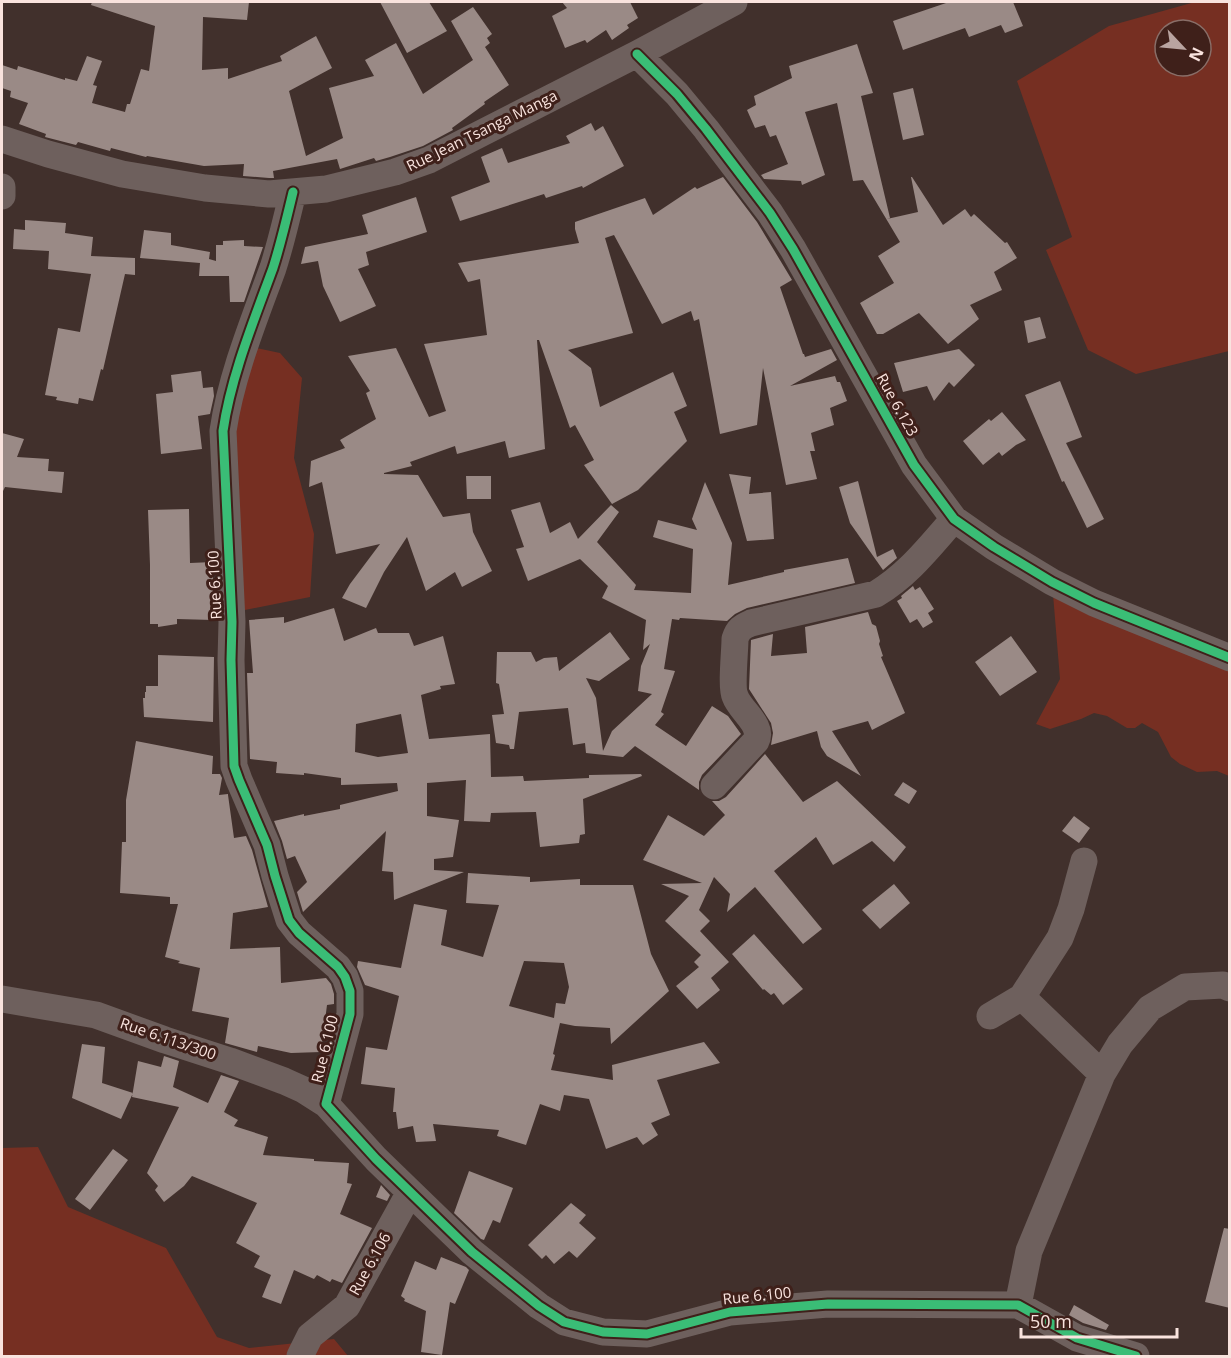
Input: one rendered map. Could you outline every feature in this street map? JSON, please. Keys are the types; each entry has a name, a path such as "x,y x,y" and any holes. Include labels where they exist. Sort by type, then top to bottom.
{"street":[{"name":"Rue Jean Tsanga Manga","path":"2,140 122,174 205,188 269,194 326,189 395,172 429,160 734,2"},
{"name":"Rue 6.123","path":"637,54 677,94 770,213 794,249 914,465 954,519 994,547 1052,582 1094,603 1230,658"},
{"path":"2,187 2,196"},
{"name":"Rue 6.100","path":"293,192 273,267 247,339 225,411 223,431 232,622 234,765 267,845 289,920 299,933 338,967 350,991 350,1014 326,1104 376,1159 472,1252 539,1306 564,1322 603,1332 647,1334 730,1312 828,1304 1018,1305"},
{"path":"714,786 758,737 757,729 737,701 734,692 735,639 741,627 876,594 911,568 954,519"},
{"path":"990,1016 1022,997 1060,938 1071,909 1084,861"},
{"path":"1136,1356 1077,1338 1018,1305 1029,1251 1102,1074 1120,1044 1150,1008 1185,987 1223,985 1230,988"},
{"path":"1022,997 1102,1074"},
{"name":"Rue 6.113/300","path":"2,999 96,1015 284,1080 326,1104"},
{"name":"Rue 6.106","path":"300,1356 310,1336 347,1306 410,1192"}],"shaded area":[{"path":"1195,2 1229,2 1229,351 1136,374 1088,350 1046,250 1072,237 1017,81 1109,26"},
{"path":"251,347 280,353 302,378 294,458 314,534 310,597 235,612 228,426"},
{"path":"1052,582 1229,658 1229,776 1217,771 1197,772 1180,764 1171,757 1158,732 1142,723 1135,728 1127,728 1107,716 1094,713 1050,729 1036,724 1060,679"},
{"path":"38,1147 68,1207 166,1248 217,1337 249,1348 334,1339 348,1356 2,1356 2,1148"}],"building":[{"path":"92,2 249,2 247,20 203,17 202,70 228,68 228,79 282,61 280,56 316,36 332,68 289,91 306,156 343,138 329,88 374,76 365,60 396,43 423,94 473,60 451,21 473,7 492,34 487,38 490,43 485,47 509,85 484,102 485,104 452,128 453,130 423,146 376,161 374,158 340,169 337,159 273,171 274,178 243,176 244,164 204,166 146,157 111,148 110,151 78,142 76,145 45,137 46,134 19,124 28,103 10,97 11,91 2,88 2,65 17,70 18,66 65,80 65,78 77,81 87,56 102,61 93,85 97,86 92,103 125,112 127,104 130,104 141,69 149,71 155,26 91,5"},
{"path":"380,2 429,2 447,31 407,53"},
{"path":"562,2 630,2 638,18 627,25 629,28 612,40 606,30 587,43 585,40 565,48 552,16 567,8"},
{"path":"949,2 1013,2 1023,26 1005,33 1001,25 969,37 965,28 903,50 893,21"},
{"path":"857,44 873,93 861,96 890,218 887,219 918,212 912,177 943,225 965,209 971,217 974,214 1005,243 1007,242 1017,258 994,272 1002,290 970,305 979,319 948,344 919,313 883,334 877,334 860,303 894,283 878,256 900,242 863,180 853,181 837,103 805,112 825,175 802,185 801,181 764,179 761,175 788,164 776,135 770,137 765,125 755,128 747,110 756,105 754,96 792,78 789,66"},
{"path":"913,88 924,135 903,140 893,93"},
{"path":"591,123 595,131 603,126 624,166 583,188 582,186 546,198 544,194 460,221 451,197 490,182 481,157 502,148 508,163 570,143 566,136"},
{"path":"723,177 757,222 792,280 780,287 803,354 805,357 831,349 837,360 790,386 835,376 837,382 840,382 847,401 830,408 834,425 811,433 815,451 810,451 817,479 786,485 763,368 757,425 720,434 699,319 694,321 691,311 662,324 614,235 605,238 633,333 568,350 591,368 600,407 673,372 687,406 674,412 687,441 638,490 612,504 584,465 594,460 575,425 570,428 539,340 537,340 545,449 509,458 505,441 457,454 455,446 410,462 412,466 384,473 418,475 443,517 470,513 473,532 492,571 462,587 455,572 426,591 407,537 384,572 366,608 342,598 380,544 336,554 322,482 309,487 311,461 345,448 340,440 376,419 366,393 370,391 348,356 396,348 429,417 446,411 424,344 487,335 480,279 468,282 458,263 579,243 575,222 645,198 653,215 695,187 697,189"},
{"path":"416,197 427,232 366,252 369,265 358,269 376,306 340,322 323,286 318,261 301,264 305,247 368,234 362,215"},
{"path":"25,220 66,223 65,233 93,237 91,256 135,258 135,275 125,274 103,370 101,369 93,401 79,398 78,404 56,400 57,397 45,395 58,328 80,332 91,274 48,269 49,251 13,249 14,229 25,230"},
{"path":"144,230 171,233 171,245 210,252 209,259 216,261 216,245 223,245 223,241 244,240 244,246 263,247 244,302 230,302 229,276 199,276 200,263 140,258"},
{"path":"1040,317 1046,338 1028,343 1024,321"},
{"path":"959,349 975,365 954,387 949,382 934,401 927,386 903,392 894,363"},
{"path":"201,371 203,388 213,387 214,396 210,414 198,416 202,449 161,454 156,394 173,392 171,375"},
{"path":"1060,381 1082,437 1066,443 1104,519 1087,528 1064,481 1062,482 1025,395"},
{"path":"1002,412 1026,440 1002,456 999,452 983,465 963,441 989,419 991,421"},
{"path":"2,433 24,439 17,457 49,459 48,471 64,472 62,493 5,487 2,493"},
{"path":"729,474 751,477 749,494 771,492 774,539 747,541"},
{"path":"466,476 491,476 491,499 467,499"},
{"path":"858,481 877,557 893,549 897,558 883,570 850,523 839,487"},
{"path":"705,482 732,543 728,585 784,572 784,570 848,558 855,583 747,608 727,621 672,619 664,669 675,671 661,712 664,714 655,725 686,746 712,706 728,716 741,734 702,775 699,790 635,746 623,757 586,753 585,743 573,745 568,708 519,712 514,749 510,749 509,745 496,743 492,715 504,714 499,684 496,683 497,652 531,652 536,662 544,658 557,657 559,671 610,632 630,659 599,681 586,678 596,698 603,751 612,731 652,694 638,691 641,666 650,644 643,650 646,620 602,598 608,586 580,559 528,581 516,549 524,547 511,510 540,502 550,533 570,522 578,539 611,505 619,512 597,542 636,585 634,590 691,593 693,549 653,537 658,520 697,530 692,519"},
{"path":"189,509 190,563 213,562 213,620 177,619 177,624 158,627 158,624 150,624 148,510"},
{"path":"913,586 915,590 920,587 934,609 928,613 933,622 923,628 917,619 910,623 897,601"},
{"path":"334,608 344,641 376,628 378,633 409,633 414,646 443,636 455,684 440,686 441,689 421,695 429,739 490,734 491,777 523,776 524,781 589,778 589,775 641,774 642,776 583,799 585,834 580,835 579,843 540,847 536,812 491,813 490,822 464,821 466,780 427,783 427,816 459,820 453,857 434,859 434,870 464,872 394,900 393,872 382,871 386,831 303,912 297,892 307,882 295,856 287,859 274,821 340,809 340,805 398,791 397,783 341,785 341,778 304,773 304,775 276,773 277,762 250,759 247,673 253,673 249,620 284,617 284,623","holes":["401,714 408,753 378,757 355,752 356,724"]},
{"path":"868,612 872,624 876,626 883,656 881,657 905,713 872,730 868,721 832,731 861,776 827,756 821,747 817,731 771,745 773,733 771,723 749,689 751,640 773,634 771,656 807,653 805,627"},
{"path":"1011,636 1037,672 1000,696 975,662"},
{"path":"158,655 214,657 213,722 144,717 143,698 145,698 146,686 158,686"},
{"path":"136,741 213,756 212,774 220,774 222,778 219,795 228,794 234,838 246,836 268,907 233,913 230,949 280,947 281,983 326,978 331,984 334,1004 327,1005 321,1052 291,1053 258,1046 257,1052 225,1043 229,1018 192,1011 200,968 178,963 180,961 165,957 178,904 170,904 170,897 120,893 122,842 126,842 126,800"},
{"path":"765,754 803,802 837,781 906,847 894,862 872,841 833,865 816,837 774,871 822,929 803,944 755,887 727,912 730,894 714,877 699,910 710,921 700,931 729,962 711,978 720,990 697,1009 676,986 699,967 694,962 701,955 665,921 689,896 661,884 702,883 643,860 668,815 704,836 725,815 712,801 719,801 726,797"},
{"path":"903,782 917,791 909,804 894,795"},
{"path":"1074,816 1090,828 1079,843 1062,831"},
{"path":"468,873 530,877 530,882 580,879 580,885 633,885 651,954 669,991 611,1044 610,1028 560,1023 551,1070 613,1080 612,1065 704,1042 720,1063 657,1080 670,1115 651,1123 658,1135 643,1145 637,1137 606,1149 589,1099 564,1095 560,1111 540,1104 526,1145 497,1136 499,1130 433,1124 436,1141 416,1142 413,1126 398,1129 396,1112 393,1112 395,1088 361,1084 366,1047 387,1050 399,996 365,985 357,967 358,961 401,968 414,904 447,910 441,945 483,957 499,905 466,903","holes":["524,961 564,963 569,987 565,1004 556,1003 554,1018 509,1006"]},
{"path":"894,884 910,903 880,929 862,910"},
{"path":"754,934 803,989 783,1005 774,993 771,995 763,990 732,954"},
{"path":"82,1044 105,1047 102,1083 133,1093 121,1119 72,1098"},
{"path":"164,1056 179,1061 173,1087 208,1103 221,1075 239,1081 224,1112 238,1120 234,1126 268,1137 263,1155 349,1163 347,1183 352,1184 340,1214 372,1228 342,1283 332,1279 330,1282 317,1275 314,1279 294,1270 281,1304 262,1297 271,1275 254,1267 260,1256 236,1243 257,1203 192,1176 184,1186 164,1202 155,1190 158,1186 147,1173 179,1107 132,1097 138,1061 161,1067"},
{"path":"113,1149 128,1160 90,1210 75,1199"},
{"path":"469,1171 513,1188 500,1223 493,1220 484,1240 454,1213"},
{"path":"381,1185 390,1195 387,1201 376,1197"},
{"path":"571,1203 586,1215 579,1223 596,1238 577,1258 569,1251 554,1264 546,1255 542,1259 528,1245"},
{"path":"1224,1228 1230,1229 1230,1308 1205,1302"},
{"path":"441,1257 469,1270 455,1304 450,1302 442,1355 421,1352 426,1311 404,1301 405,1299 401,1296 415,1261 436,1270"},
{"path":"1074,1305 1109,1325 1106,1330 1083,1323 1069,1315"}],"cycle path":[{"path":"637,54 677,94 770,213 793,249 914,465 954,519 994,547 1052,582 1094,603 1230,658"},
{"path":"293,192 273,268 237,369 223,431 232,622 234,766 267,845 289,920 299,933 338,967 350,991 350,1014 326,1104 376,1159 472,1252 539,1306 564,1322 603,1332 647,1334 730,1312 828,1304 1018,1305 1077,1338 1136,1356"}]}
